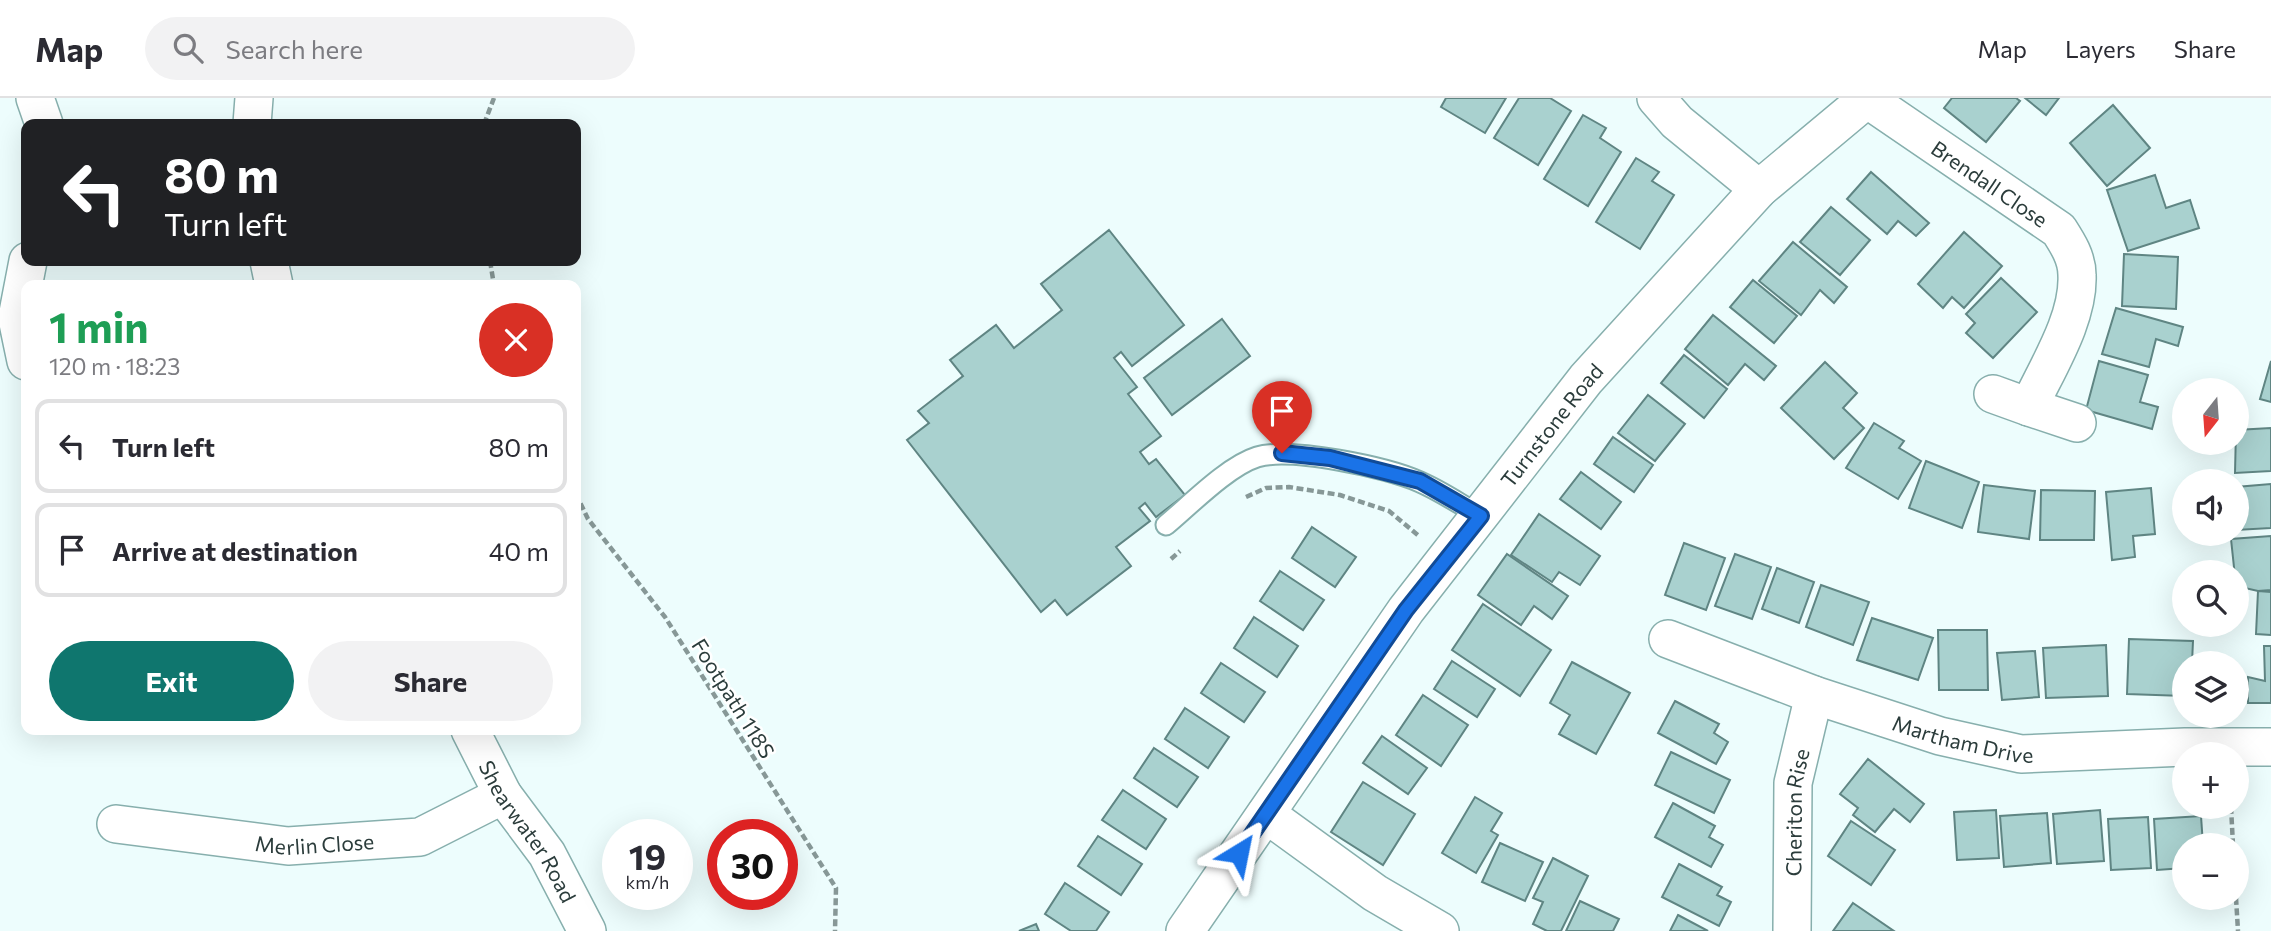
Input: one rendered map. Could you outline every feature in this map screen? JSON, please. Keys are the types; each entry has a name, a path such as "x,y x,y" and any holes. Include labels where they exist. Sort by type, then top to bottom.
{"street":[{"path":"35,98 42,119"},
{"path":"252,119 254,98"},
{"path":"1656,98 1676,122 1759,189"},
{"name":"Turnstone Road","path":"1185,931 1406,610 1586,379 1759,189 1868,98"},
{"name":"Brendall Close","path":"1868,98 2059,230 2073,253 2077,275 2074,300 2066,327 2029,407"},
{"path":"21,297 17,318 21,337"},
{"path":"1993,394 2077,423"},
{"name":"Martham Drive","path":"1668,639 1814,695 1940,736 2021,754 2185,747 2271,747"},
{"name":"Cheriton Rise","path":"1792,931 1793,783 1814,695"},
{"name":"Shearwater Road","path":"473,735 503,795 547,854 587,931"},
{"name":"Merlin Close","path":"116,824 288,846 420,837 503,795"},
{"path":"1266,814 1376,893 1440,931"}],"lane":[{"path":"1166,525 1232,471 1255,457 1282,453 1330,458 1420,481 1481,516"}],"path":[{"path":"486,119 494,98"},
{"path":"1244,498 1266,488 1289,487 1340,495 1389,511 1448,558"},
{"name":"Footpath 118S","path":"581,504 588,519 665,617 836,888 835,931"},
{"path":"1171,559 1181,550"},
{"path":"2237,910 2238,931"}],"building":[{"path":"1446,98 1506,98 1485,133 1441,107"},
{"path":"1519,98 1550,98 1571,111 1538,165 1494,138"},
{"path":"1952,98 2016,98 2020,101 1986,142 1944,108"},
{"path":"2025,98 2059,98 2046,115"},
{"path":"2113,105 2150,148 2107,186 2070,143"},
{"path":"1583,115 1606,128 1600,138 1621,152 1588,206 1544,179"},
{"path":"1636,158 1659,172 1652,181 1674,195 1640,249 1596,222"},
{"path":"1871,172 1929,223 1916,236 1898,221 1887,234 1847,199"},
{"path":"2155,175 2166,208 2190,200 2199,228 2128,251 2107,190"},
{"path":"1831,207 1870,240 1840,275 1800,242"},
{"path":"1109,230 1184,325 1132,366 1121,352 1114,358 1137,387 1128,394 1161,436 1140,452 1149,464 1156,459 1185,495 1156,517 1145,503 1139,508 1150,521 1116,547 1131,566 1067,615 1055,600 1041,612 907,440 929,423 918,411 963,376 950,360 996,325 1014,348 1062,310 1041,284"},
{"path":"1964,232 2002,266 1964,308 1952,297 1943,308 1918,284"},
{"path":"1793,242 1847,287 1834,303 1820,290 1801,315 1759,281"},
{"path":"2124,254 2178,257 2176,309 2122,306"},
{"path":"2001,278 2037,312 1993,358 1966,333 1975,323 1966,314"},
{"path":"1753,280 1797,316 1774,343 1730,307"},
{"path":"2116,308 2183,327 2178,346 2156,339 2149,367 2102,354"},
{"path":"1713,315 1776,366 1764,380 1745,364 1728,385 1685,349"},
{"path":"1222,319 1250,356 1172,415 1144,378"},
{"path":"1684,355 1727,389 1704,418 1661,383"},
{"path":"2099,361 2148,375 2140,402 2158,407 2152,429 2086,410"},
{"path":"2271,361 2271,402 2260,399"},
{"path":"1825,362 1857,393 1843,408 1864,428 1834,459 1781,408"},
{"path":"1648,395 1685,424 1655,461 1618,433"},
{"path":"1874,423 1904,441 1899,448 1921,461 1898,499 1846,468"},
{"path":"2271,428 2271,471 2249,472 2249,469 2235,469 2235,455 2249,455 2249,429"},
{"path":"1613,437 1653,465 1634,492 1594,464"},
{"path":"1926,461 1979,482 1962,528 1909,508"},
{"path":"1581,472 1621,502 1601,529 1560,499"},
{"path":"2271,484 2271,528 2249,529 2249,486"},
{"path":"1984,485 2035,491 2029,539 1978,532"},
{"path":"2151,488 2155,534 2133,536 2135,557 2112,560 2106,492"},
{"path":"2041,490 2095,491 2094,540 2040,540"},
{"path":"1539,514 1600,556 1580,585 1559,572 1552,582 1511,555"},
{"path":"1312,527 1356,557 1335,587 1292,558"},
{"path":"2271,536 2271,590 2249,589 2249,560 2233,560 2232,546 2249,546 2249,538"},
{"path":"1684,543 1725,558 1706,610 1665,595"},
{"path":"1507,554 1568,596 1552,619 1534,606 1521,625 1478,595"},
{"path":"1735,554 1771,567 1752,619 1715,606"},
{"path":"1777,568 1814,582 1799,623 1762,609"},
{"path":"1280,571 1324,600 1303,630 1260,601"},
{"path":"1821,585 1869,602 1853,645 1806,627"},
{"path":"2258,591 2271,592 2271,635 2256,634"},
{"path":"1483,604 1551,650 1520,696 1452,650"},
{"path":"1254,617 1298,646 1277,677 1234,648"},
{"path":"1872,618 1933,638 1918,680 1857,660"},
{"path":"1938,630 1987,630 1988,690 1939,690"},
{"path":"2129,639 2193,641 2193,651 2172,651 2172,696 2127,694"},
{"path":"2106,645 2108,696 2046,698 2043,648"},
{"path":"2264,646 2271,646 2271,703 2249,703 2249,677 2265,681"},
{"path":"2035,651 2039,697 2002,700 1997,653"},
{"path":"1452,661 1495,689 1477,717 1434,689"},
{"path":"1572,662 1630,693 1596,754 1559,734 1570,715 1550,703"},
{"path":"1221,663 1265,692 1244,722 1201,693"},
{"path":"1423,695 1468,725 1441,766 1396,735"},
{"path":"1675,701 1719,724 1714,733 1728,742 1716,764 1658,733"},
{"path":"1185,708 1229,737 1208,768 1165,739"},
{"path":"1382,736 1427,768 1408,794 1363,763"},
{"path":"1154,748 1198,777 1177,807 1134,778"},
{"path":"1671,752 1730,780 1714,813 1655,785"},
{"path":"1868,759 1924,804 1910,822 1894,809 1875,832 1853,815 1858,808 1840,794"},
{"path":"1363,782 1415,814 1383,865 1331,832"},
{"path":"1123,790 1166,819 1146,849 1102,820"},
{"path":"1475,797 1502,813 1491,831 1498,835 1476,873 1442,853"},
{"path":"1673,803 1715,826 1709,837 1723,845 1711,867 1655,837"},
{"path":"1996,810 1999,858 1957,860 1954,812"},
{"path":"2100,810 2104,861 2057,864 2053,814"},
{"path":"2047,813 2051,863 2004,867 2000,816"},
{"path":"2148,817 2151,868 2111,870 2108,819"},
{"path":"2154,819 2201,819 2202,833 2172,833 2172,869 2157,870"},
{"path":"1851,821 1895,850 1871,885 1828,856"},
{"path":"1098,836 1142,864 1121,895 1078,866"},
{"path":"1500,843 1543,862 1525,901 1482,882"},
{"path":"1553,858 1588,876 1561,931 1547,931 1533,924 1543,902 1533,898"},
{"path":"1679,864 1722,887 1717,895 1731,902 1719,926 1662,897"},
{"path":"1065,883 1109,912 1096,931 1071,931 1045,914"},
{"path":"1580,901 1619,919 1613,931 1566,931"},
{"path":"1853,903 1894,931 1833,931"},
{"path":"1678,915 1708,931 1670,931"},
{"path":"1036,924 1039,931 1019,931"}],"route":[{"path":"1239,853 1406,610 1481,516 1420,481 1330,458 1282,453"}]}
